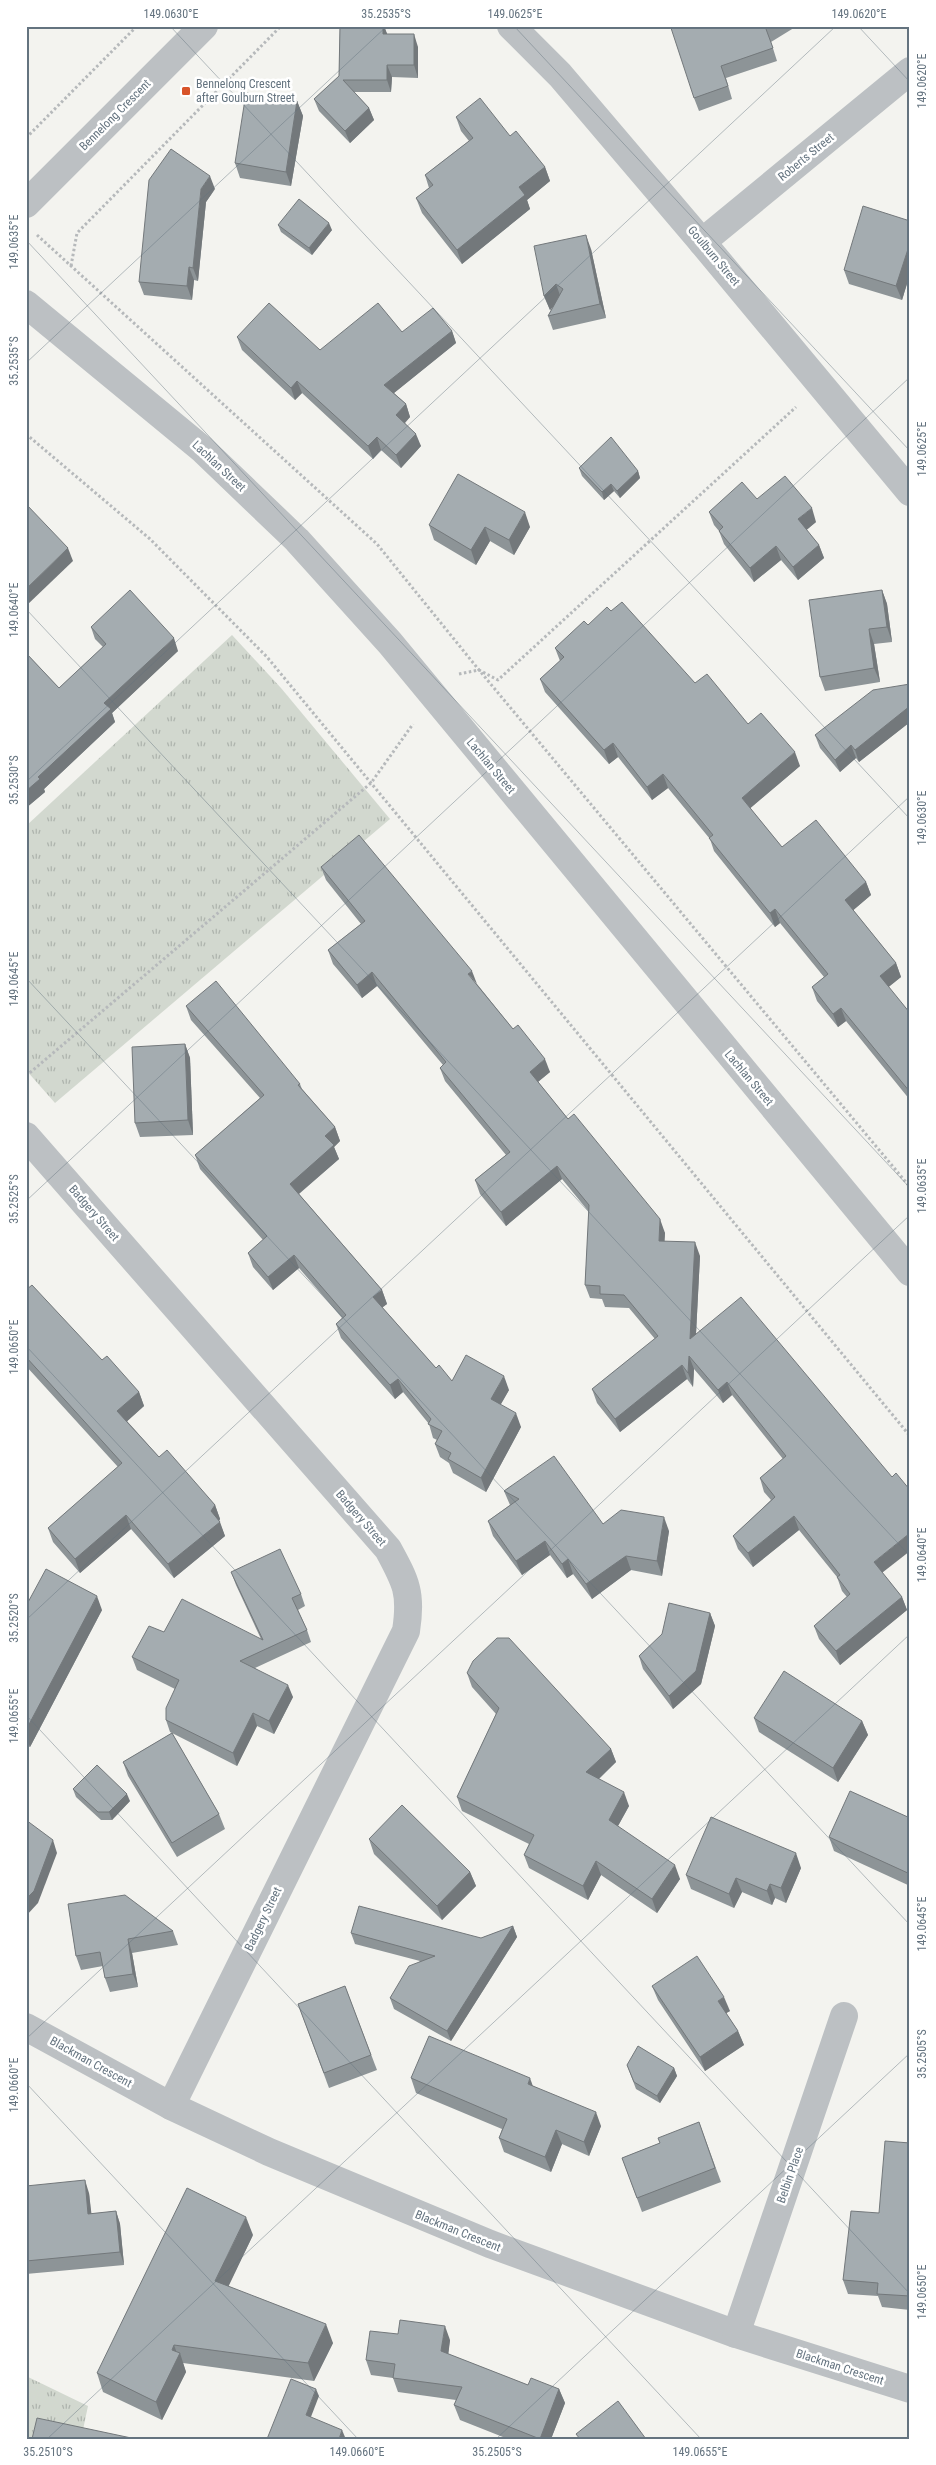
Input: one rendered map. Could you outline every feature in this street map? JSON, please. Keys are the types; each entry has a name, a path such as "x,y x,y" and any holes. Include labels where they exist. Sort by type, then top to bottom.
{"street":[{"name":"Bennelong Crescent","path":"26,204 204,26"},
{"name":"Goulburn Street","path":"510,26 560,75 910,492"},
{"name":"Roberts Street","path":"702,242 910,71"},
{"name":"Lachlan Street","path":"26,304 202,449 297,540 433,696 910,1272"},
{"name":"Badgery Street","path":"26,1136 388,1548 406,1584 410,1608 406,1631 171,2106"},
{"name":"Belbin Place","path":"736,2334 844,2016"},
{"name":"Blackman Crescent","path":"26,2027 171,2106 269,2152 490,2244 736,2334 910,2389"}],"path":[{"path":"26,138 137,26"},
{"path":"71,266 77,233 281,26"},
{"path":"33,232 377,544 479,670 910,1187"},
{"path":"479,670 498,680 821,384"},
{"path":"26,434 150,538 266,657 910,1436"},
{"path":"26,1076 371,783 433,696"}],"green space":[{"path":"232,635 281,688 390,819 55,1103 26,1070 26,826"},
{"path":"26,2376 88,2406 81,2439 26,2439"}],"building":[{"path":"340,26 383,26 383,34 414,34 414,65 387,65 387,80 343,80 369,108 345,131 314,99 339,76"},
{"path":"676,26 770,26 766,29 773,48 721,66 728,86 694,98 671,28"},
{"path":"246,93 297,101 286,172 235,163"},
{"path":"480,98 510,136 516,131 545,167 519,187 525,195 457,250 416,198 433,185 425,175 473,138 456,117"},
{"path":"171,149 210,176 201,189 193,268 189,267 187,286 139,282 149,180"},
{"path":"299,199 329,223 309,248 278,225"},
{"path":"863,206 910,221 910,243 896,286 844,270"},
{"path":"586,235 600,304 548,316 563,289 556,284 544,296 534,246"},
{"path":"269,303 320,350 378,303 402,332 433,308 452,331 384,385 406,404 396,415 416,434 396,455 377,437 368,446 297,381 291,388 237,337"},
{"path":"611,437 638,471 617,491 611,484 602,492 579,468"},
{"path":"458,474 525,512 509,540 485,527 471,550 429,525"},
{"path":"785,476 812,508 798,519 819,545 793,567 776,546 750,568 719,531 723,527 709,512 742,482 757,499"},
{"path":"26,504 68,548 26,589"},
{"path":"130,590 174,638 104,703 111,709 38,777 40,779 26,791 26,653 59,688 106,644 91,627"},
{"path":"882,590 887,627 869,629 874,668 820,677 809,600"},
{"path":"622,602 695,683 707,674 748,724 761,713 795,752 742,798 782,847 816,820 866,882 845,900 896,963 880,976 910,1013 910,1092 841,1008 833,1014 812,987 828,974 775,909 770,913 709,838 713,835 663,774 647,787 613,743 604,750 540,679 564,657 555,648 584,621 588,625 607,607 611,611"},
{"path":"910,684 910,706 855,750 851,745 835,760 815,735 873,690"},
{"path":"359,835 472,971 468,974 513,1029 518,1025 545,1059 530,1072 568,1119 574,1114 660,1219 659,1241 695,1242 690,1339 741,1297 892,1477 896,1473 910,1490 910,1533 874,1562 902,1597 836,1651 814,1626 850,1594 837,1577 840,1575 794,1516 748,1553 733,1536 775,1497 760,1478 786,1456 727,1382 718,1390 689,1356 688,1373 682,1365 615,1419 592,1389 658,1336 624,1295 600,1294 600,1286 585,1285 589,1205 557,1166 501,1212 475,1180 510,1152 440,1068 446,1062 372,972 357,985 328,950 365,921 321,867"},
{"path":"216,981 300,1084 298,1085 335,1127 325,1136 334,1145 290,1184 382,1290 373,1297 436,1368 439,1365 452,1381 466,1355 504,1376 491,1399 516,1413 481,1478 448,1459 451,1453 435,1444 442,1431 428,1424 431,1419 398,1379 390,1385 336,1324 346,1315 294,1255 268,1277 248,1253 267,1236 195,1155 264,1095 186,1006"},
{"path":"185,1044 188,1120 135,1123 132,1047"},
{"path":"32,1285 102,1360 107,1356 139,1392 117,1411 159,1457 167,1450 215,1505 211,1511 220,1522 168,1564 126,1515 75,1559 48,1528 122,1463 26,1357 26,1290"},
{"path":"554,1456 603,1524 621,1510 664,1517 657,1561 626,1556 586,1584 568,1559 562,1564 545,1541 516,1561 488,1521 519,1499 504,1491"},
{"path":"280,1549 301,1594 292,1598 307,1630 240,1661 288,1685 269,1721 253,1713 233,1753 166,1720 166,1708 179,1680 132,1657 149,1626 164,1632 182,1599 263,1640 231,1572"},
{"path":"46,1569 97,1596 26,1730 26,1606"},
{"path":"669,1603 710,1613 696,1671 669,1696 639,1656 662,1634"},
{"path":"497,1638 509,1638 611,1749 586,1772 624,1792 609,1820 675,1865 652,1899 596,1861 583,1886 524,1855 534,1835 457,1797 499,1708 467,1673 473,1661"},
{"path":"784,1671 862,1721 833,1768 754,1718"},
{"path":"172,1733 219,1814 172,1843 123,1762"},
{"path":"97,1765 127,1794 109,1812 98,1812 73,1789"},
{"path":"850,1791 910,1818 910,1874 829,1837"},
{"path":"402,1805 470,1872 437,1906 369,1839"},
{"path":"711,1817 796,1853 781,1888 770,1884 767,1891 736,1878 729,1894 686,1875"},
{"path":"26,1820 53,1840 34,1891 26,1899"},
{"path":"125,1895 173,1931 128,1939 133,1974 105,1978 100,1952 76,1956 68,1904"},
{"path":"359,1906 481,1938 513,1926 447,2031 390,1998 409,1966 435,1956 351,1933"},
{"path":"697,1956 724,1997 718,2001 738,2031 700,2057 652,1986"},
{"path":"345,1986 371,2055 324,2073 298,2004"},
{"path":"429,2036 530,2078 528,2084 596,2112 584,2142 556,2130 545,2157 499,2138 507,2119 411,2078"},
{"path":"638,2046 674,2068 657,2096 634,2082 627,2065"},
{"path":"699,2122 715,2168 637,2198 622,2158 660,2143 658,2138"},
{"path":"885,2141 910,2143 910,2296 877,2294 878,2283 843,2280 851,2211 879,2213"},
{"path":"85,2180 88,2214 116,2211 120,2252 26,2261 26,2186"},
{"path":"187,2188 246,2217 215,2281 326,2324 308,2363 174,2345 172,2350 180,2353 156,2402 97,2373"},
{"path":"400,2320 445,2326 441,2351 528,2385 531,2378 559,2389 540,2439 454,2405 462,2387 393,2378 395,2364 366,2360 370,2331 398,2334"},
{"path":"291,2379 316,2389 306,2415 342,2430 339,2439 267,2439"},
{"path":"618,2401 646,2439 580,2439 576,2434"},
{"path":"37,2418 136,2439 32,2439"}],"place":[{"name":"Bennelong Crescent after Goulburn Street","path":"186,91"}]}
